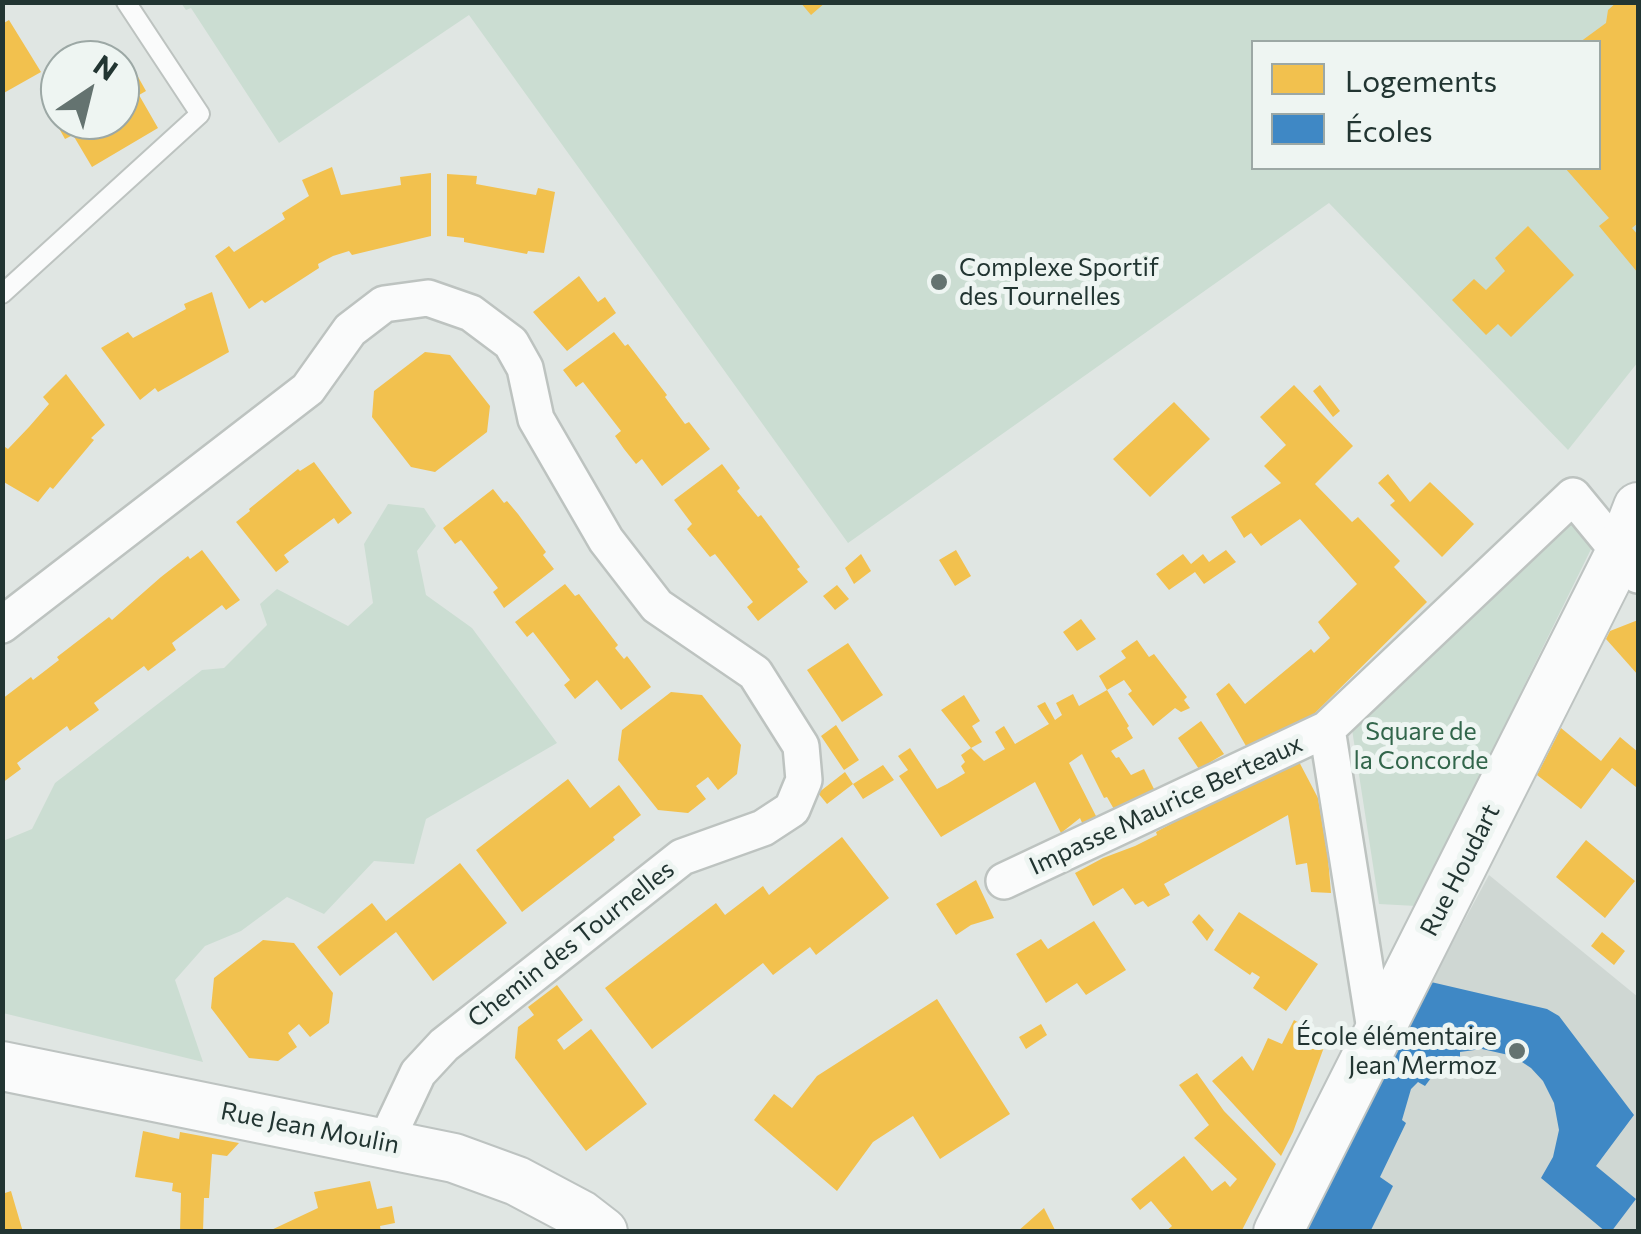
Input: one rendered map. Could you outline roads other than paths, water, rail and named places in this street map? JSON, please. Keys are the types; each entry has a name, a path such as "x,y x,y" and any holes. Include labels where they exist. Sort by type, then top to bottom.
{"street":[{"name":"Chemin des Tournelles","path":"2,625 308,389 350,330 384,304 428,298 471,313 511,343 525,368 536,418 606,540 657,606 754,673 801,746 804,780 792,809 763,828 682,856 444,1045 418,1073 385,1143"},
{"path":"1376,1036 1326,729 1573,496 1629,564"},
{"name":"Rue Houdart","path":"1278,1232 1376,1036 1629,564 1638,506"},
{"name":"Impasse Maurice Berteaux","path":"1004,881 1326,729"},
{"name":"Rue Jean Moulin","path":"2,1066 454,1158 518,1181 581,1215 603,1232"}],"lane":[{"path":"2,294 200,114 126,2"}],"place":[{"name":"Complexe Sportif des Tournelles","path":"939,282"},
{"name":"École élémentaire Jean Mermoz","path":"1517,1051"}],"park label":[{"name":"Square de la Concorde","path":"1421,746"}]}
